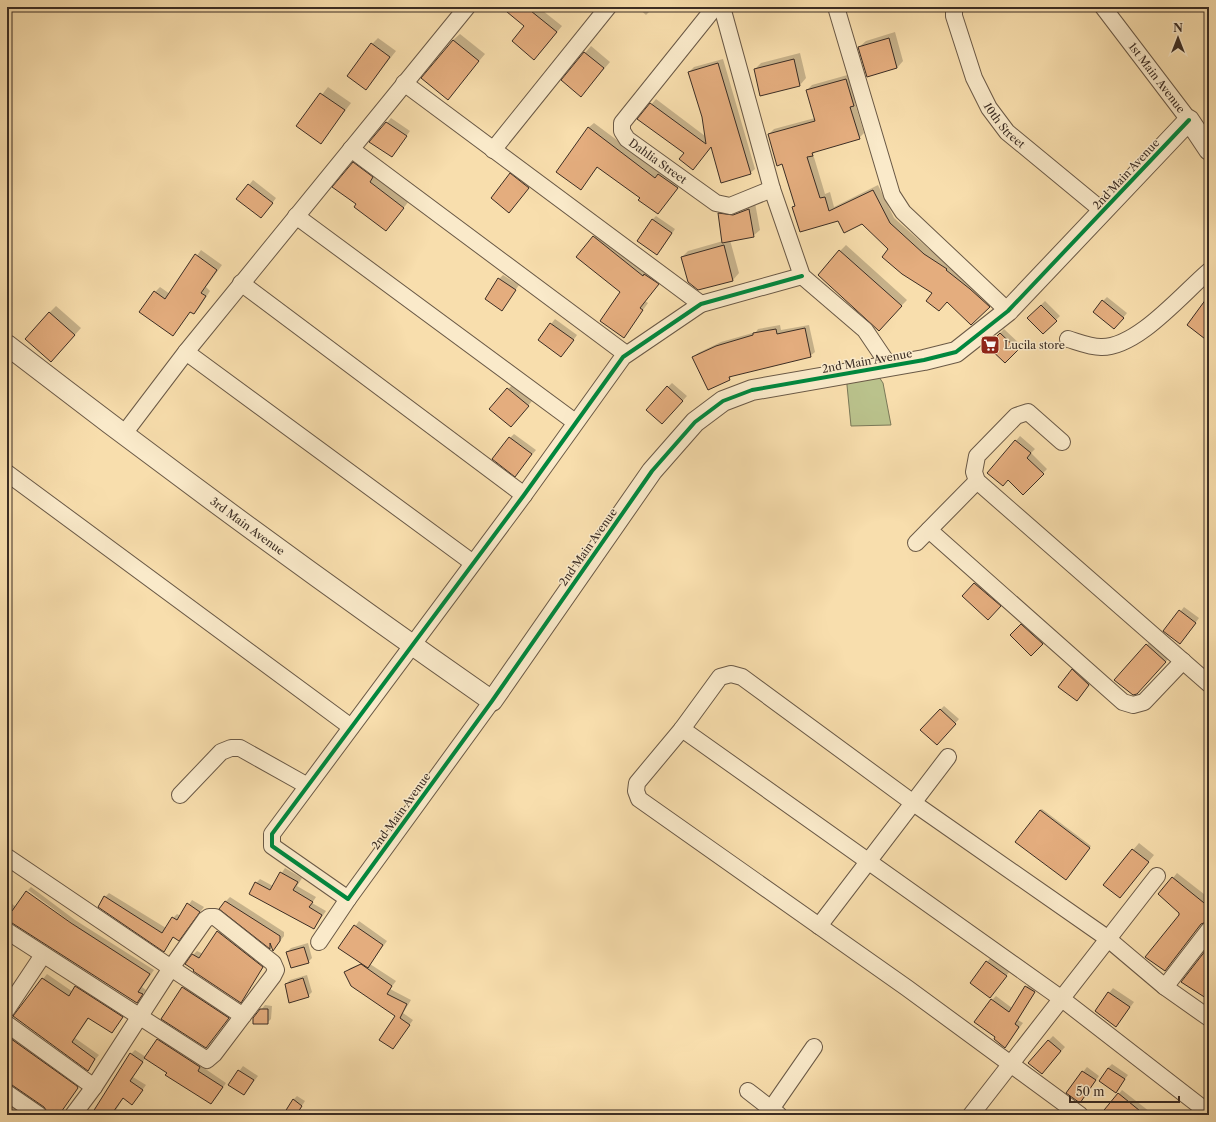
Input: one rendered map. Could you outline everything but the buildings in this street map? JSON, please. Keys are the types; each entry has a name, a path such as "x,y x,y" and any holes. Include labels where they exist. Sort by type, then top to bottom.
{"street":[{"path":"123,435 241,283 466,7"},
{"path":"493,150 608,7"},
{"name":"Dahlia Street","path":"715,7 622,123 622,131 627,139 716,203 730,206 772,189"},
{"path":"722,7 772,189 802,276 865,330 890,367"},
{"path":"836,7 892,195 903,212 1008,311"},
{"name":"10th Street","path":"954,7 954,16 974,78 989,108 1007,132 1104,212"},
{"name":"1st Main Avenue","path":"1104,7 1189,120 1209,150"},
{"path":"404,83 701,304"},
{"name":"2nd Main Avenue","path":"318,942 492,701 652,471 695,422 723,402 752,390 890,367 956,352 1008,311 1104,212 1189,120"},
{"path":"351,149 626,354"},
{"path":"296,216 575,422"},
{"path":"1068,339 1100,347 1112,346 1141,333 1209,271"},
{"path":"348,899 272,846 272,834 306,786 524,494 623,356 701,304 802,276"},
{"path":"241,283 524,494"},
{"name":"3rd Main Avenue","path":"7,345 123,435 412,645 492,701"},
{"path":"186,352 473,563"},
{"path":"1062,442 1028,412 1022,413 1016,416 977,456 974,472 977,481 1209,684"},
{"path":"7,473 351,727"},
{"path":"916,543 977,481"},
{"path":"929,530 1123,702 1133,705 1144,702 1182,661"},
{"path":"1080,1115 1063,1110 1009,1064 907,988 639,799 636,791 637,783 682,730 720,677 731,674 742,677 912,802 1107,938 1165,987 1209,1018"},
{"path":"682,730 1062,998 1209,1113"},
{"path":"180,795 221,752 230,748 240,748 306,786"},
{"path":"820,926 869,862 912,802 948,757"},
{"path":"7,857 243,1016"},
{"path":"971,1115 1107,938 1157,876"},
{"path":"7,931 43,955 139,1016 207,1060 211,1058 276,970 273,963 215,917 209,917 205,920 171,968 139,1016 94,1087 73,1115"},
{"path":"1165,987 1209,930"},
{"path":"7,1009 43,955"},
{"path":"7,1024 94,1087"},
{"path":"748,1091 775,1112 814,1047"},
{"path":"7,1093 38,1115"}],"green space":[{"path":"875,371 883,383 891,425 851,426 846,375"}],"cycle path":[{"path":"802,276 701,304 623,357 524,495 272,834 272,846 348,899 492,701 652,471 695,422 723,401 752,390 924,360 956,352 1008,311 1189,120"}],"place":[{"name":"Lucila store","path":"990,345"}]}
